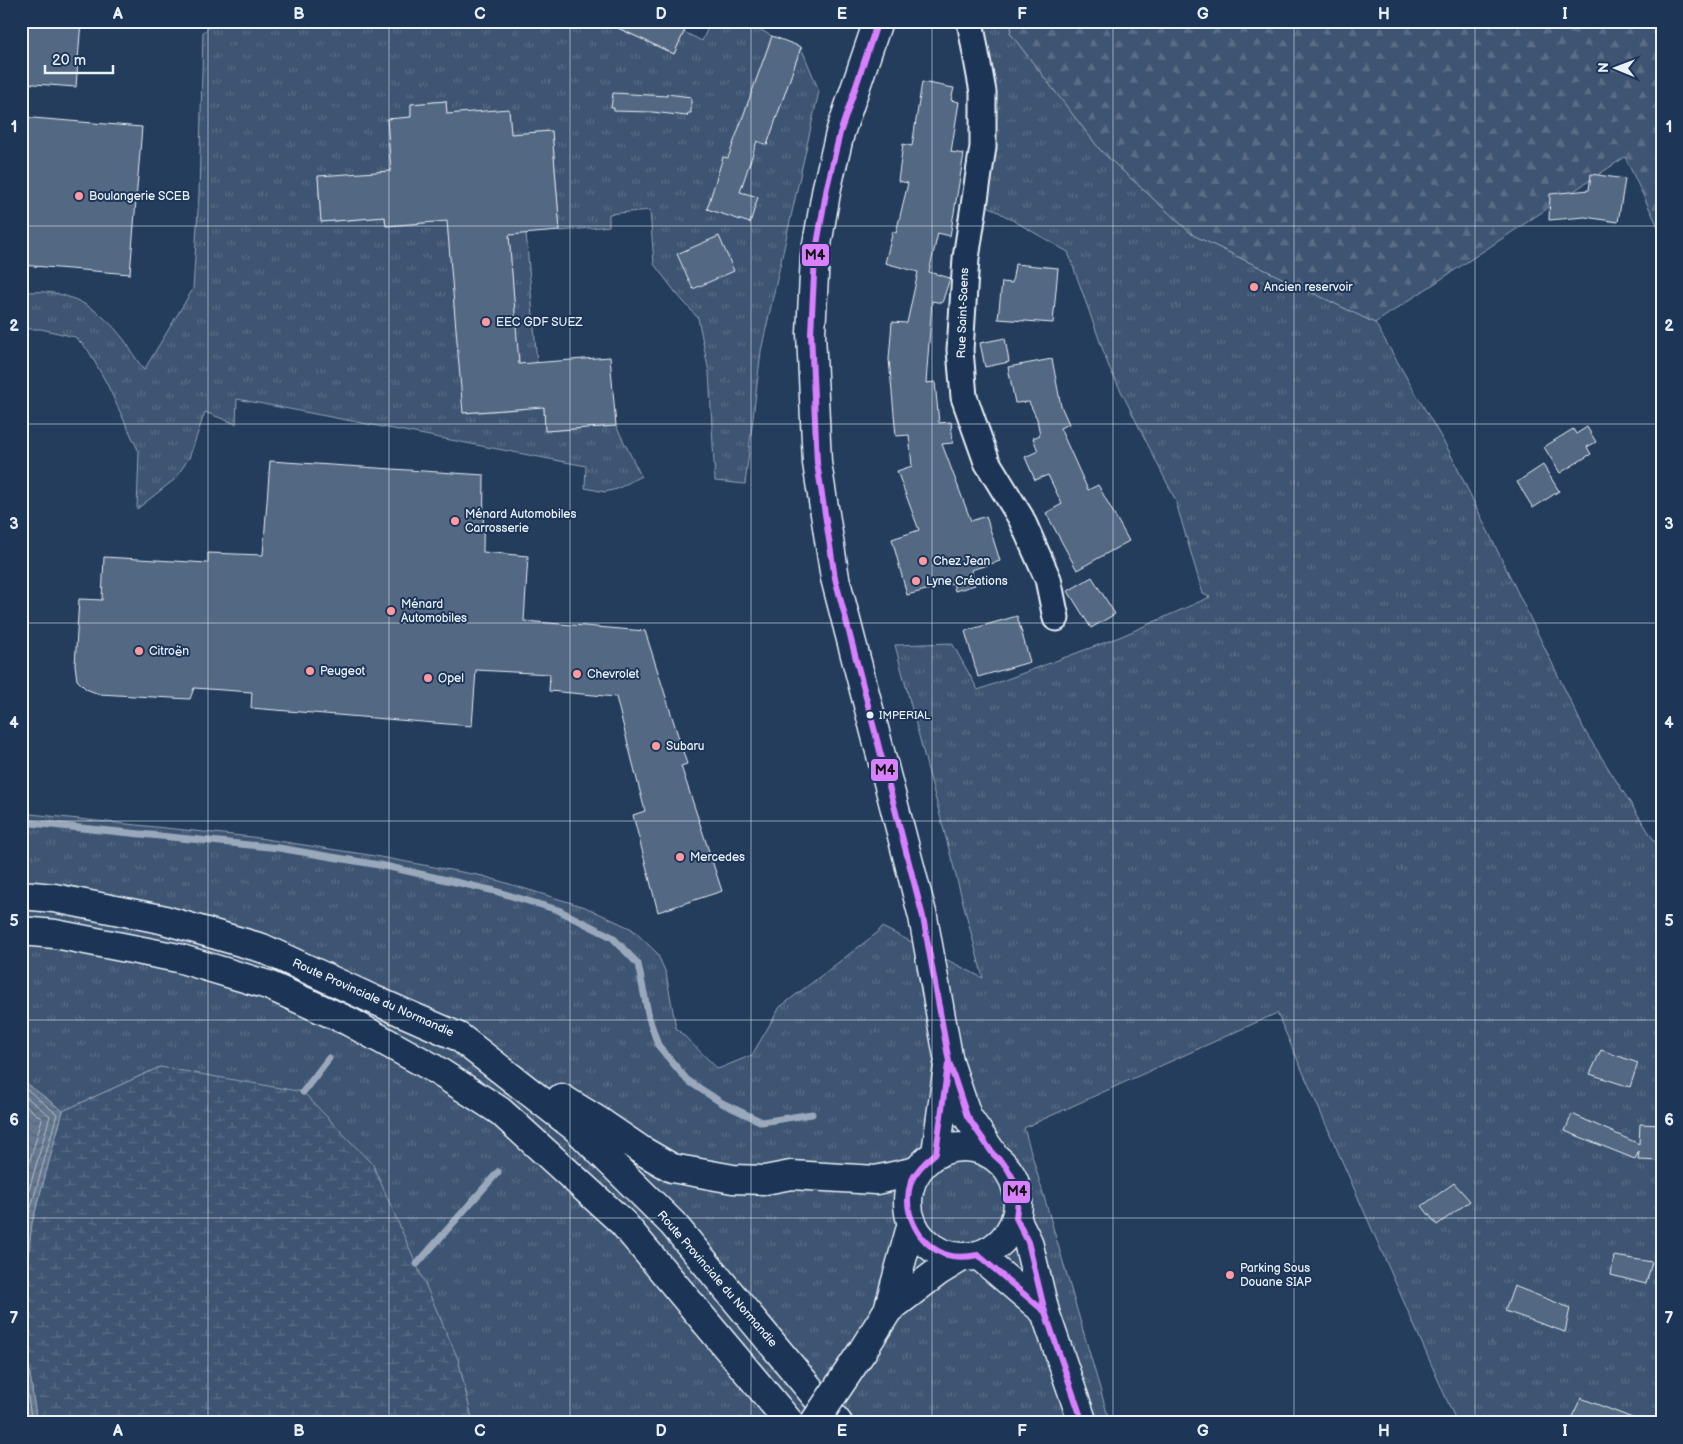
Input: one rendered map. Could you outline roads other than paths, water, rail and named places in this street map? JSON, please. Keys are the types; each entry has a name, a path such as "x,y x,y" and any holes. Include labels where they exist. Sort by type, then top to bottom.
{"main road":[{"path":"878,21 840,133 827,187 815,256 811,333 817,462 835,578 923,917 948,1062 967,1116 993,1154 1006,1166 1015,1182 1018,1200 1016,1218 1008,1234 995,1248 970,1256 939,1271 888,1310"},
{"name":"Route Provinciale du Normandie","path":"21,895 54,898 161,919 262,948 372,1000 459,1037 576,1128 673,1224 838,1423"},
{"path":"21,931 55,934 178,958 268,985 348,1021 433,1068 500,1111 623,1223 790,1423"},
{"path":"459,1037 672,1168 733,1179 766,1180 791,1175 876,1180 926,1162 950,1148 964,1146 979,1148 993,1154"},
{"path":"948,1062 926,1162 911,1184 908,1197 912,1224 932,1248 947,1255 970,1256 1045,1312"},
{"path":"1016,1218 1028,1242 1045,1312 1083,1423"},
{"path":"814,1423 888,1310 912,1224"}],"street":[{"name":"Rue Saint-Saens","path":"970,21 984,92 982,147 964,276 960,350 964,397 987,462 1021,518 1048,579 1056,618"}],"water":[{"path":"21,1079 63,1111 32,1223 21,1312"},
{"path":"21,1312 36,1417 39,1423 21,1423"}],"waterway":[{"path":"21,822 279,848 385,866 495,891 558,910 612,937 638,964 649,1018 658,1045 687,1080 722,1103 762,1122 812,1114"},
{"path":"303,1092 329,1058"},
{"path":"417,1264 498,1172"}],"place":[{"name":"Boulangerie SCEB","path":"79,196"},
{"name":"Ancien reservoir","path":"1254,287"},
{"name":"EEC GDF SUEZ","path":"486,322"},
{"name":"Ménard Automobiles Carrosserie","path":"455,521"},
{"name":"Chez Jean","path":"923,561"},
{"name":"Lyne Créations","path":"916,581"},
{"name":"Ménard Automobiles","path":"391,611"},
{"name":"Citroën","path":"139,651"},
{"name":"Peugeot","path":"310,671"},
{"name":"Chevrolet","path":"577,674"},
{"name":"Opel","path":"428,678"},
{"name":"IMPERIAL","path":"870,715"},
{"name":"Subaru","path":"656,746"},
{"name":"Mercedes","path":"680,857"},
{"name":"Parking Sous Douane SIAP","path":"1230,1275"}]}
